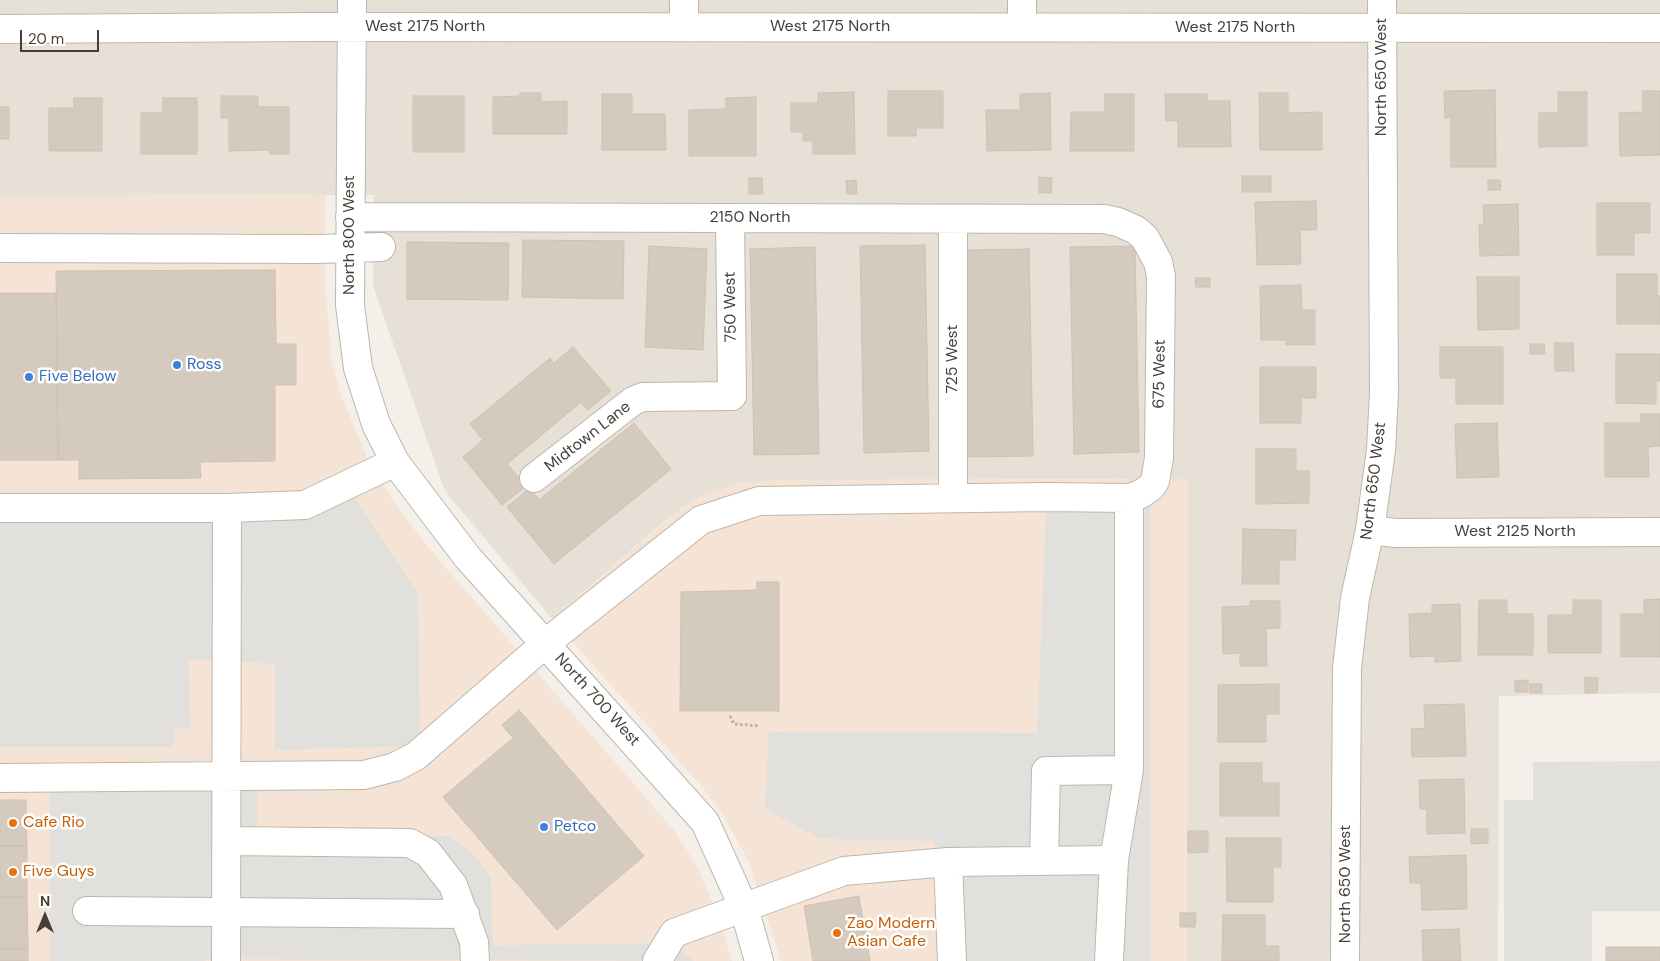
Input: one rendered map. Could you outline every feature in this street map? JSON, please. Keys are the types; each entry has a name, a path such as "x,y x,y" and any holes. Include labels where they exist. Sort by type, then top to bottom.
{"street":[{"path":"684,0 684,27"},
{"name":"North 650 West","path":"1345,961 1347,668 1355,598 1370,530 1381,450 1384,393 1382,0"},
{"name":"West 2175 North","path":"0,29 352,13 684,27 1022,13 1382,29 1660,28"},
{"name":"North 800 West","path":"352,13 350,305 358,368 376,424 395,462"},
{"name":"2150 North","path":"350,217 1104,219 1127,226 1145,238"},
{"name":"750 West","path":"730,218 732,396"},
{"name":"725 West","path":"953,219 953,498"},
{"name":"675 West","path":"1129,498 1151,486 1158,469 1159,458 1161,276 1158,262 1145,238"},
{"path":"0,248 381,247"},
{"name":"Midtown Lane","path":"534,478 633,401 643,397 732,396"},
{"path":"0,508 227,508 305,505 395,462"},
{"name":"North 700 West","path":"395,462 468,558 705,822 744,908 759,961"},
{"path":"0,778 364,775 395,766 416,756 546,644 701,520 759,501 1129,498 1129,770 1114,860 1109,961"},
{"path":"226,961 225,911 228,841 227,508"},
{"name":"West 2125 North","path":"1370,530 1395,533 1660,532"},
{"path":"1044,861 1046,771 1129,770"},
{"path":"228,841 410,843 428,854 453,885 474,942 475,961"},
{"path":"657,961 661,950 674,933 844,871 948,862 1114,860"},
{"path":"948,862 952,961"},
{"path":"87,911 465,914"}],"path":[{"path":"730,716 734,724 760,726"}],"shaded area":[{"path":"0,0 1660,0 1660,693 1499,696 1498,961 1187,961 1187,479 773,480 737,483 668,518 552,619 445,491 373,286 374,195 0,196"},
{"path":"325,195 325,283 332,363 342,397 368,460 398,508 428,547 673,829 697,866 725,937 732,961 0,961 0,196"},
{"path":"1188,479 1187,961 781,961 749,862 724,817 703,788 552,619 681,508 708,493 737,483 773,480"},
{"path":"1047,488 1150,490 1151,961 939,961 935,841 821,839 765,809 769,732 1037,733"},
{"path":"0,497 354,497 418,593 420,746 275,750 275,664 189,659 190,729 174,727 174,747 0,747"},
{"path":"1660,761 1660,911 1592,911 1592,961 1504,961 1504,800 1533,800 1533,762"},
{"path":"50,769 257,769 257,833 449,836 470,850 491,878 493,945 666,943 691,957 693,961 206,959 205,961 50,961"}],"building":[{"path":"1495,90 1496,167 1451,167 1451,118 1445,118 1444,91"},
{"path":"888,91 943,91 943,128 916,128 916,136 888,136"},
{"path":"1643,91 1660,91 1660,155 1620,156 1619,113 1643,112"},
{"path":"854,92 855,154 813,154 813,141 803,141 803,132 791,132 791,103 818,103 818,93"},
{"path":"1558,92 1587,92 1587,146 1539,147 1539,113 1558,113"},
{"path":"520,93 541,93 541,102 567,101 567,134 493,134 493,97 520,96"},
{"path":"1050,93 1051,150 987,151 986,110 1020,110 1020,94"},
{"path":"1259,93 1288,93 1288,113 1322,112 1322,150 1260,150"},
{"path":"602,94 632,94 632,114 665,114 666,150 602,150"},
{"path":"1105,94 1134,94 1134,151 1070,151 1071,112 1105,112"},
{"path":"1165,94 1207,94 1207,101 1230,101 1231,147 1178,147 1178,121 1166,121"},
{"path":"221,96 258,96 258,107 289,107 289,154 270,154 270,150 229,151 229,118 221,118"},
{"path":"413,96 464,96 464,152 413,152"},
{"path":"756,97 756,156 689,156 689,110 726,109 726,98"},
{"path":"74,98 102,98 102,151 49,151 49,108 74,108"},
{"path":"163,98 197,98 197,154 141,154 141,113 163,113"},
{"path":"0,107 9,107 9,139 0,139"},
{"path":"1242,176 1271,176 1271,192 1242,192"},
{"path":"1039,177 1052,178 1051,193 1039,193"},
{"path":"749,178 762,178 763,194 749,194"},
{"path":"856,180 857,194 847,194 846,181"},
{"path":"1488,180 1500,180 1501,190 1488,190"},
{"path":"1316,201 1317,230 1300,230 1301,264 1257,265 1255,202"},
{"path":"1597,203 1650,203 1650,233 1634,233 1634,255 1597,255"},
{"path":"1518,204 1519,255 1480,256 1479,225 1484,225 1483,205"},
{"path":"523,240 624,241 623,299 522,297"},
{"path":"407,242 509,243 508,300 407,299"},
{"path":"925,245 929,451 864,453 860,246"},
{"path":"649,246 707,249 703,350 645,347"},
{"path":"1135,246 1139,452 1074,454 1070,247"},
{"path":"815,247 819,454 754,455 750,249"},
{"path":"1029,249 1033,456 968,457 965,250"},
{"name":"Ross","path":"275,270 276,344 296,344 296,385 275,385 275,461 200,462 201,478 79,479 79,460 58,460 56,271"},
{"path":"1617,274 1657,274 1657,296 1660,296 1660,324 1617,324"},
{"path":"1477,277 1519,277 1519,329 1478,330"},
{"path":"1195,278 1210,278 1210,287 1196,287"},
{"path":"1301,285 1302,310 1315,310 1315,345 1286,345 1286,340 1261,340 1260,286"},
{"name":"Five Below","path":"0,293 56,293 58,460 0,460"},
{"path":"1555,343 1573,343 1574,371 1555,371"},
{"path":"1530,344 1544,344 1545,354 1530,354"},
{"path":"573,347 611,391 588,410 581,402 507,464 526,486 502,505 463,457 483,440 470,424 550,358 554,363"},
{"path":"1440,347 1503,347 1503,404 1456,404 1456,378 1440,378"},
{"path":"1616,354 1660,354 1660,381 1656,381 1656,404 1616,403"},
{"path":"1260,367 1316,367 1316,398 1301,398 1301,423 1260,423"},
{"path":"1641,414 1660,414 1660,446 1648,447 1649,477 1605,477 1605,423 1641,423"},
{"path":"634,423 671,469 554,564 507,507 530,488 539,500"},
{"path":"1497,423 1499,477 1457,478 1455,424"},
{"path":"1256,449 1296,449 1296,471 1309,471 1309,503 1256,504"},
{"path":"1243,529 1296,530 1295,560 1279,560 1279,584 1242,584"},
{"path":"757,582 779,582 779,711 680,711 681,592 757,590"},
{"path":"1660,599 1660,657 1621,657 1621,614 1644,614 1644,600"},
{"path":"1479,600 1507,600 1507,614 1533,614 1533,655 1478,655"},
{"path":"1573,600 1601,600 1601,653 1548,653 1548,615 1573,615"},
{"path":"1250,601 1280,601 1280,628 1266,629 1267,666 1240,666 1240,653 1223,654 1222,607 1250,606"},
{"path":"1460,604 1461,661 1435,662 1435,656 1410,657 1409,614 1432,613 1432,605"},
{"path":"1585,677 1598,678 1597,693 1585,693"},
{"path":"1528,680 1528,692 1515,692 1515,681"},
{"path":"1279,684 1279,714 1266,714 1266,742 1218,742 1218,685"},
{"path":"1530,684 1542,684 1542,693 1530,693"},
{"path":"1464,704 1466,756 1412,757 1411,729 1425,728 1424,705"},
{"name":"Petco","path":"519,710 644,856 557,930 443,797 513,738 502,725"},
{"path":"1220,763 1262,763 1262,783 1279,783 1279,816 1220,816"},
{"path":"1464,779 1465,833 1427,834 1427,809 1420,809 1419,780"},
{"name":"Cafe Rio","path":"0,800 26,800 27,846 0,846"},
{"path":"1471,829 1488,829 1488,843 1471,844"},
{"path":"1188,831 1208,831 1208,852 1188,853"},
{"path":"1226,838 1281,838 1281,867 1273,867 1273,902 1227,902"},
{"name":"Five Guys","path":"0,846 27,846 27,897 0,897"},
{"path":"1466,855 1467,909 1422,910 1421,883 1410,883 1409,857"},
{"name":"Zao Modern Asian Cafe","path":"859,896 870,961 813,961 804,906"},
{"path":"0,897 27,897 28,949 0,949"},
{"path":"1180,913 1196,913 1195,927 1180,927"},
{"path":"1223,915 1265,915 1265,946 1279,946 1279,961 1222,961"},
{"path":"1459,929 1461,961 1423,961 1422,930"},
{"path":"1606,947 1660,947 1660,961 1606,961"},
{"path":"0,949 28,949 28,961 0,961"}],"place":[{"name":"Ross","path":"177,365"},
{"name":"Five Below","path":"29,377"},
{"name":"Cafe Rio","path":"13,823"},
{"name":"Petco","path":"544,827"},
{"name":"Five Guys","path":"13,872"},
{"name":"Zao Modern Asian Cafe","path":"837,933"}]}
